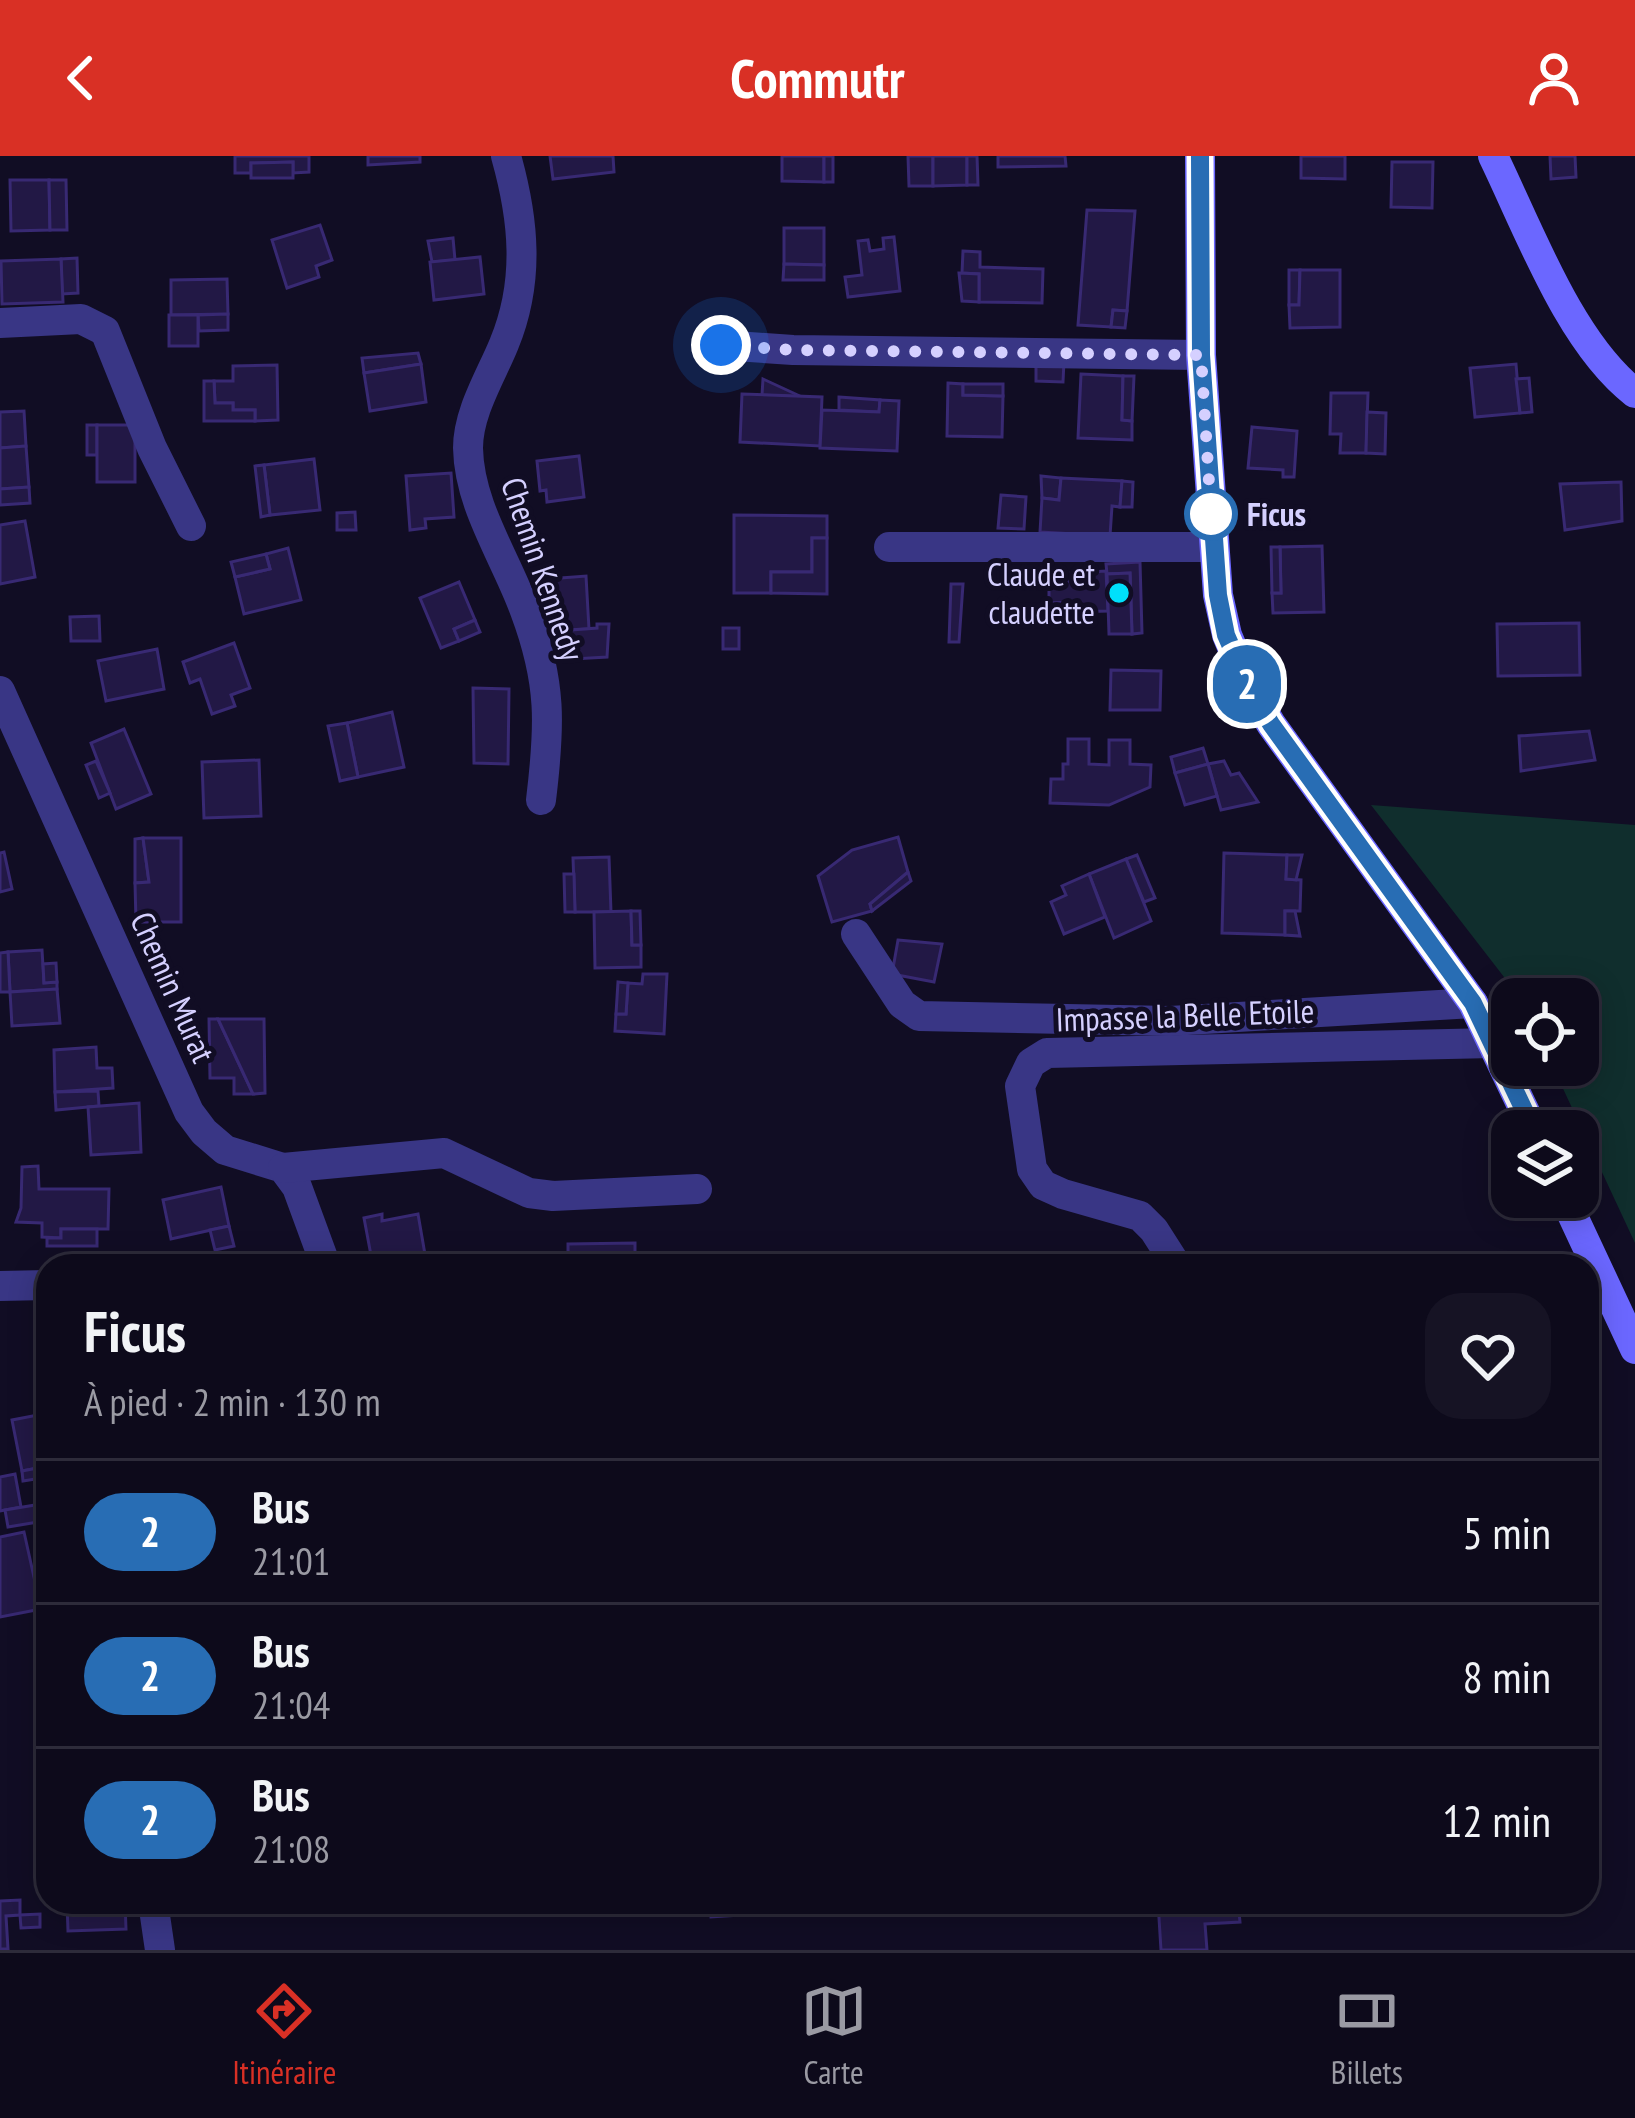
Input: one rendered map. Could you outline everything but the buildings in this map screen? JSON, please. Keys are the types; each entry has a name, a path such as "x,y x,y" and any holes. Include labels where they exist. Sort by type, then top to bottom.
{"main road":[{"path":"1200,156 1201,355 1213,547 1226,635 1271,724 1473,1003 1491,1038"},
{"path":"1492,156 1580,332 1635,394"},
{"path":"1574,1218 1591,1254"},
{"path":"1599,1272 1635,1349"}],"street":[{"name":"Chemin Kennedy","path":"506,156 519,201 524,255 506,340 480,397 468,446 478,501 526,614 543,670 550,723 541,800"},
{"path":"0,323 81,320 105,331 152,448 191,526"},
{"path":"721,345 1201,355"},
{"path":"889,547 1213,547"},
{"name":"Chemin Murat","path":"0,692 189,1112 225,1150 283,1168"},
{"path":"856,934 902,1004 919,1016 1171,1021 1473,1003"},
{"name":"Impasse la Belle Etoile","path":"1170,1254 1139,1216 1043,1185 1032,1169 1020,1086 1031,1063 1047,1052 1491,1042"},
{"path":"283,1168 444,1153 529,1193 697,1189"},
{"path":"283,1168 297,1187 322,1254"},
{"path":"0,1286 36,1285"},
{"path":"155,1914 160,1950"}],"green space":[{"path":"1371,805 1635,825 1635,1243 1599,1166 1599,1110 1573,1110 1562,1086 1599,1086 1599,978 1505,978"}],"bus line":[{"name":"2","path":"1200,156 1201,355 1213,547 1226,635 1271,724 1473,1003 1524,1110"}],"place":[{"name":"Ficus","path":"1211,514"},
{"name":"Claude et claudette","path":"1119,593"}],"route":[{"path":"721,345 1201,355 1211,514"}]}
